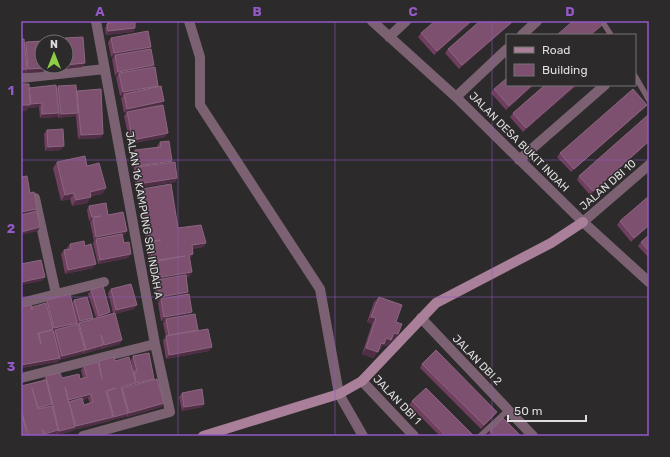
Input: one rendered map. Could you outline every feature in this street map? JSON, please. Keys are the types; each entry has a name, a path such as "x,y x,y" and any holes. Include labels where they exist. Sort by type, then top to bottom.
{"street":[{"name":"JALAN 16 KAMPUNG SRI INDAH A","path":"83,436 170,412 155,344 96,21"},
{"path":"189,21 200,57 200,105 320,289 339,394 362,436"},
{"name":"JALAN DESA BUKIT INDAH","path":"372,21 456,97 583,222 649,282"},
{"path":"390,36 406,21"},
{"path":"523,34 537,21"},
{"path":"456,97 506,50"},
{"path":"21,78 105,69"},
{"path":"519,160 604,86"},
{"name":"JALAN DBI 10","path":"583,222 649,165"},
{"path":"35,198 56,294"},
{"path":"203,436 339,394 362,381 436,303 551,243 583,222"},
{"path":"21,303 104,282"},
{"name":"JALAN DBI 2","path":"421,318 533,436"},
{"path":"21,378 155,344"},
{"name":"JALAN DBI 1","path":"362,381 414,436"}],"lane":[{"path":"602,21 610,34"},
{"path":"636,78 649,100"},
{"path":"480,436 508,410"}],"building":[{"path":"110,21 135,21 135,28 108,31 107,24 110,23"},
{"path":"435,21 471,21 437,51 421,33"},
{"path":"480,21 513,21 462,65 448,49"},
{"path":"573,21 601,21 603,24 591,34 558,34"},
{"path":"148,31 151,47 114,53 111,38"},
{"path":"83,37 85,63 74,64 74,38"},
{"path":"21,39 24,39 27,69 21,70"},
{"path":"26,42 34,42 34,69 28,69"},
{"path":"151,49 154,65 118,72 115,55"},
{"path":"155,67 158,86 123,92 119,73"},
{"path":"506,79 506,86 531,86 509,106 494,89"},
{"path":"21,84 29,84 30,105 21,105"},
{"path":"56,85 59,113 42,114 42,103 31,104 29,88"},
{"path":"76,85 78,113 61,114 58,86"},
{"path":"161,86 164,101 127,109 124,94"},
{"path":"544,86 574,86 526,128 513,113"},
{"path":"101,89 103,134 81,135 77,91"},
{"path":"633,89 647,105 574,169 560,153"},
{"path":"163,105 168,133 133,140 127,112"},
{"path":"648,115 649,141 593,191 579,176"},
{"path":"63,129 64,146 48,147 47,130"},
{"path":"169,141 172,161 137,166 135,150 161,147 160,142"},
{"path":"85,156 87,166 99,163 106,188 90,192 91,197 76,200 74,193 65,195 57,162"},
{"path":"175,162 177,178 138,184 136,167"},
{"path":"27,176 30,193 34,192 37,209 21,212 21,177"},
{"path":"171,184 178,228 201,225 206,243 192,245 193,254 189,255 192,272 156,278 153,262 185,256 158,260 158,258 152,258 149,242 161,240 150,241 142,189"},
{"path":"649,196 649,225 634,238 620,221"},
{"path":"106,203 108,215 123,212 127,231 96,237 93,218 101,216 92,217 89,206"},
{"path":"37,211 40,227 21,232 21,215"},
{"path":"122,234 124,243 129,242 131,254 100,260 96,239"},
{"path":"649,235 649,251 641,242"},
{"path":"84,241 85,246 91,244 96,264 68,270 64,250 71,249 70,244"},
{"path":"41,260 45,277 21,282 21,264"},
{"path":"186,275 188,292 160,297 157,280"},
{"path":"131,284 137,305 116,310 111,289"},
{"path":"103,286 110,312 99,316 91,290"},
{"path":"70,294 77,323 54,328 47,300"},
{"path":"189,294 192,312 164,317 161,299"},
{"path":"87,297 93,318 80,321 74,300"},
{"path":"379,297 402,305 396,322 402,324 398,334 394,333 391,340 386,338 384,344 381,343 378,352 366,348 376,318 371,317"},
{"path":"46,303 53,329 43,332 53,330 60,358 21,365 21,307 31,305 32,310 32,307"},
{"path":"115,313 122,340 104,345 101,335 103,345 86,350 79,323"},
{"path":"195,314 198,330 169,335 166,319"},
{"path":"78,324 85,350 62,356 55,330"},
{"path":"208,329 212,347 169,355 166,336"},
{"path":"436,350 497,412 484,425 422,364"},
{"path":"149,353 154,379 136,383 134,371 137,371 133,356"},
{"path":"114,357 115,361 129,357 136,383 121,387 128,413 114,417 107,391 116,388 106,391 113,417 76,426 69,402 82,398 84,405 93,402 91,394 68,400 75,427 59,431 46,376 60,373 62,378 79,374 80,379 87,377 84,366 98,362 102,379 99,361"},
{"path":"157,379 164,403 129,413 122,388"},
{"path":"46,380 52,404 38,408 32,388 38,409 52,406 58,430 45,434 42,429 44,435 29,436 22,413 27,436 21,436 21,386"},
{"path":"426,388 473,436 446,436 412,401"},
{"path":"202,389 204,404 184,407 182,393"},
{"path":"503,418 521,436 495,436 490,431"}]}
